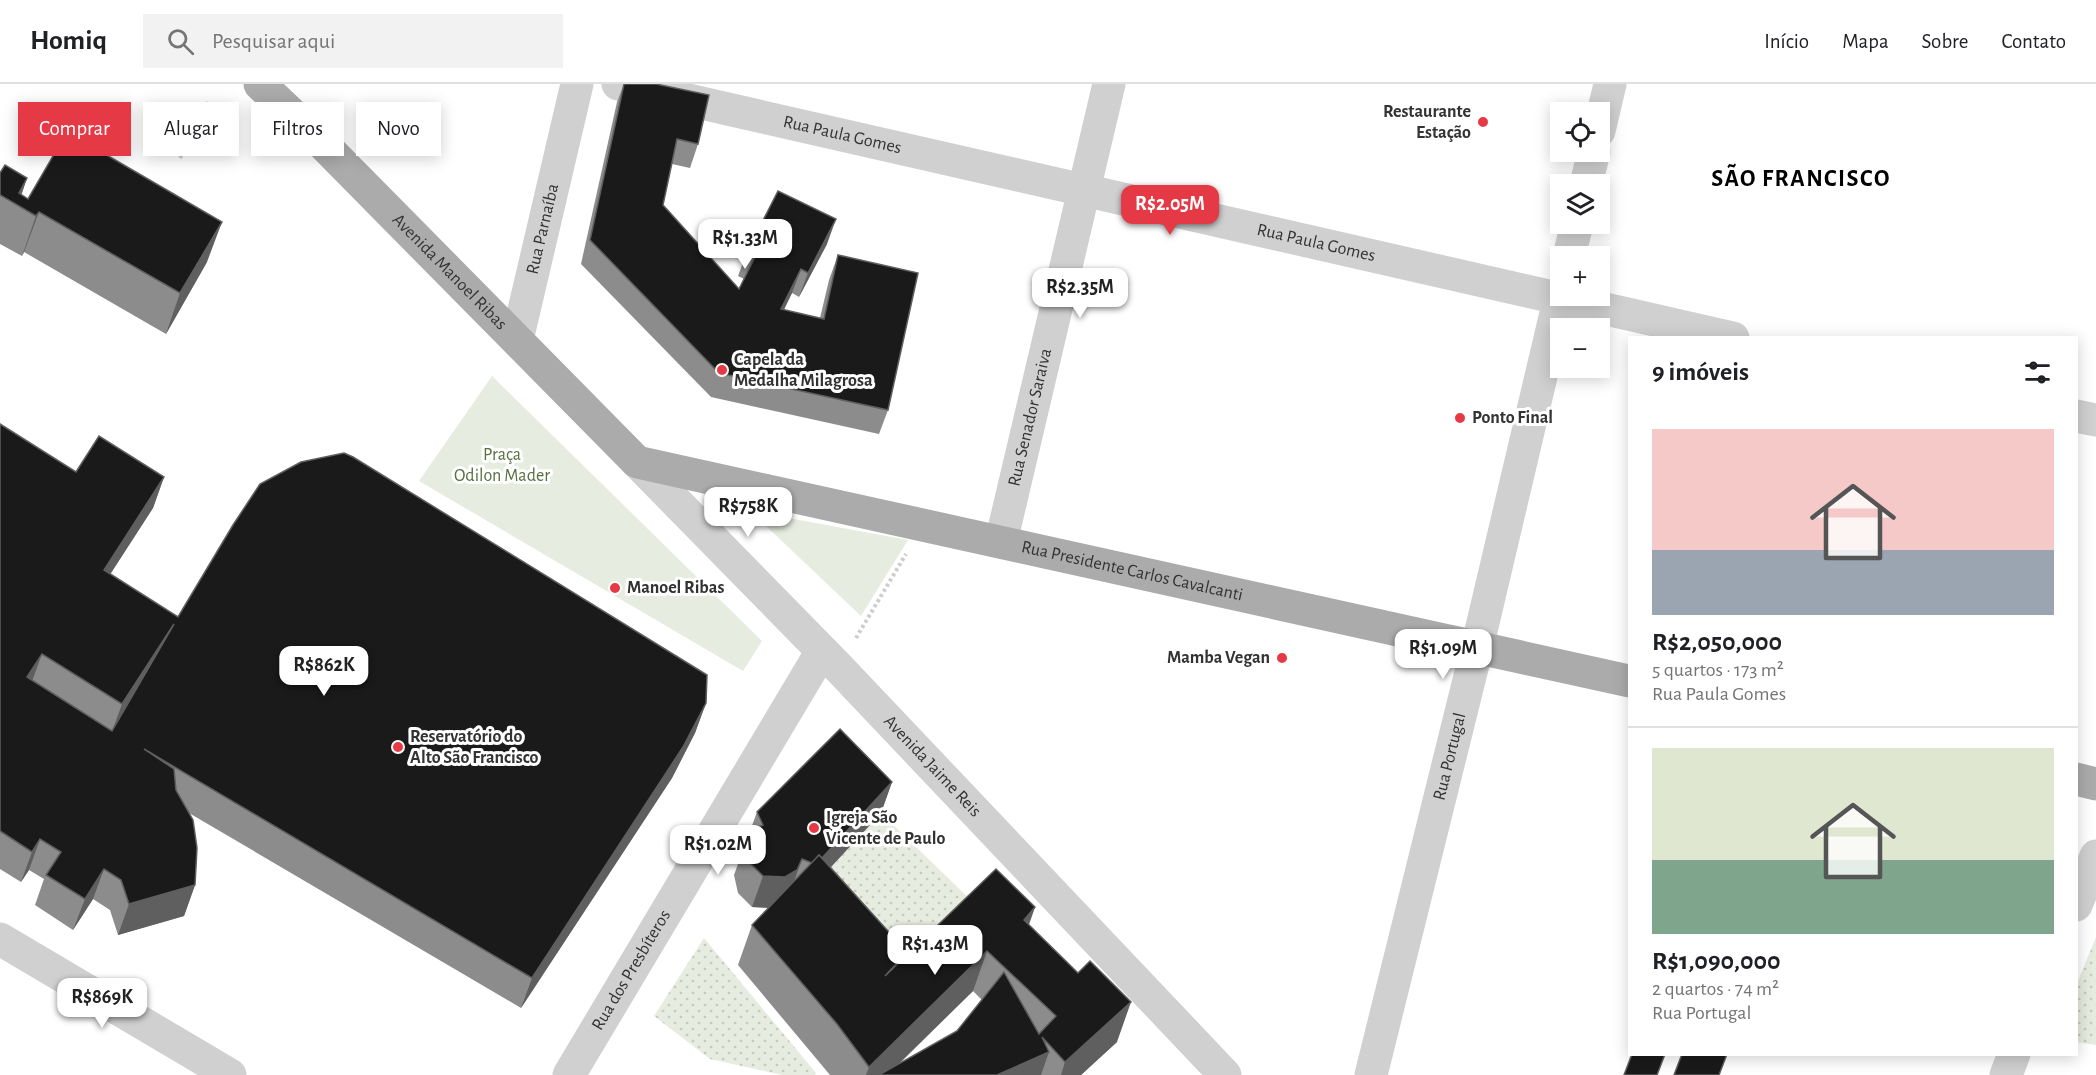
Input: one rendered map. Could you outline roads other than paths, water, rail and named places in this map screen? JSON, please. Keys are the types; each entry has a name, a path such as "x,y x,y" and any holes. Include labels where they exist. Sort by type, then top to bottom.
{"main road":[{"name":"Avenida Manoel Ribas","path":"260,84 323,144 637,462"},
{"name":"Rua Presidente Carlos Cavalcanti","path":"637,462 1628,681"},
{"path":"2078,780 2096,784"}],"street":[{"name":"Rua Parnaíba","path":"517,340 577,84"},
{"name":"Rua Paula Gomes","path":"618,84 1550,295"},
{"name":"Rua Senador Saraiva","path":"1001,542 1109,84"},
{"path":"1606,102 1610,84"},
{"name":"Rua Portugal","path":"1371,1075 1477,648 1558,306"},
{"name":"Rua Paula Gomes","path":"1598,306 1725,336"},
{"path":"2078,416 2096,420"},
{"name":"Avenida Jaime Reis","path":"637,462 830,659 1225,1075"},
{"name":"Rua dos Presbíteros","path":"569,1075 830,659"},
{"path":"2078,900 2096,856"},
{"path":"0,939 230,1075"},
{"path":"2006,1075 2013,1056"}],"place":[{"name":"Restaurante Estação","path":"1483,122"},
{"name":"Capela da Medalha Milagrosa","path":"722,370"},
{"name":"Ponto Final","path":"1460,418"},
{"name":"Manoel Ribas","path":"615,588"},
{"name":"Mamba Vegan","path":"1282,658"},
{"name":"Reservatório do Alto São Francisco","path":"398,747"},
{"name":"Igreja São Vicente de Paulo","path":"814,828"}],"district":[{"name":"SÃO FRANCISCO","path":"1801,179"}],"park label":[{"name":"Praça Odilon Mader","path":"502,466"}]}
